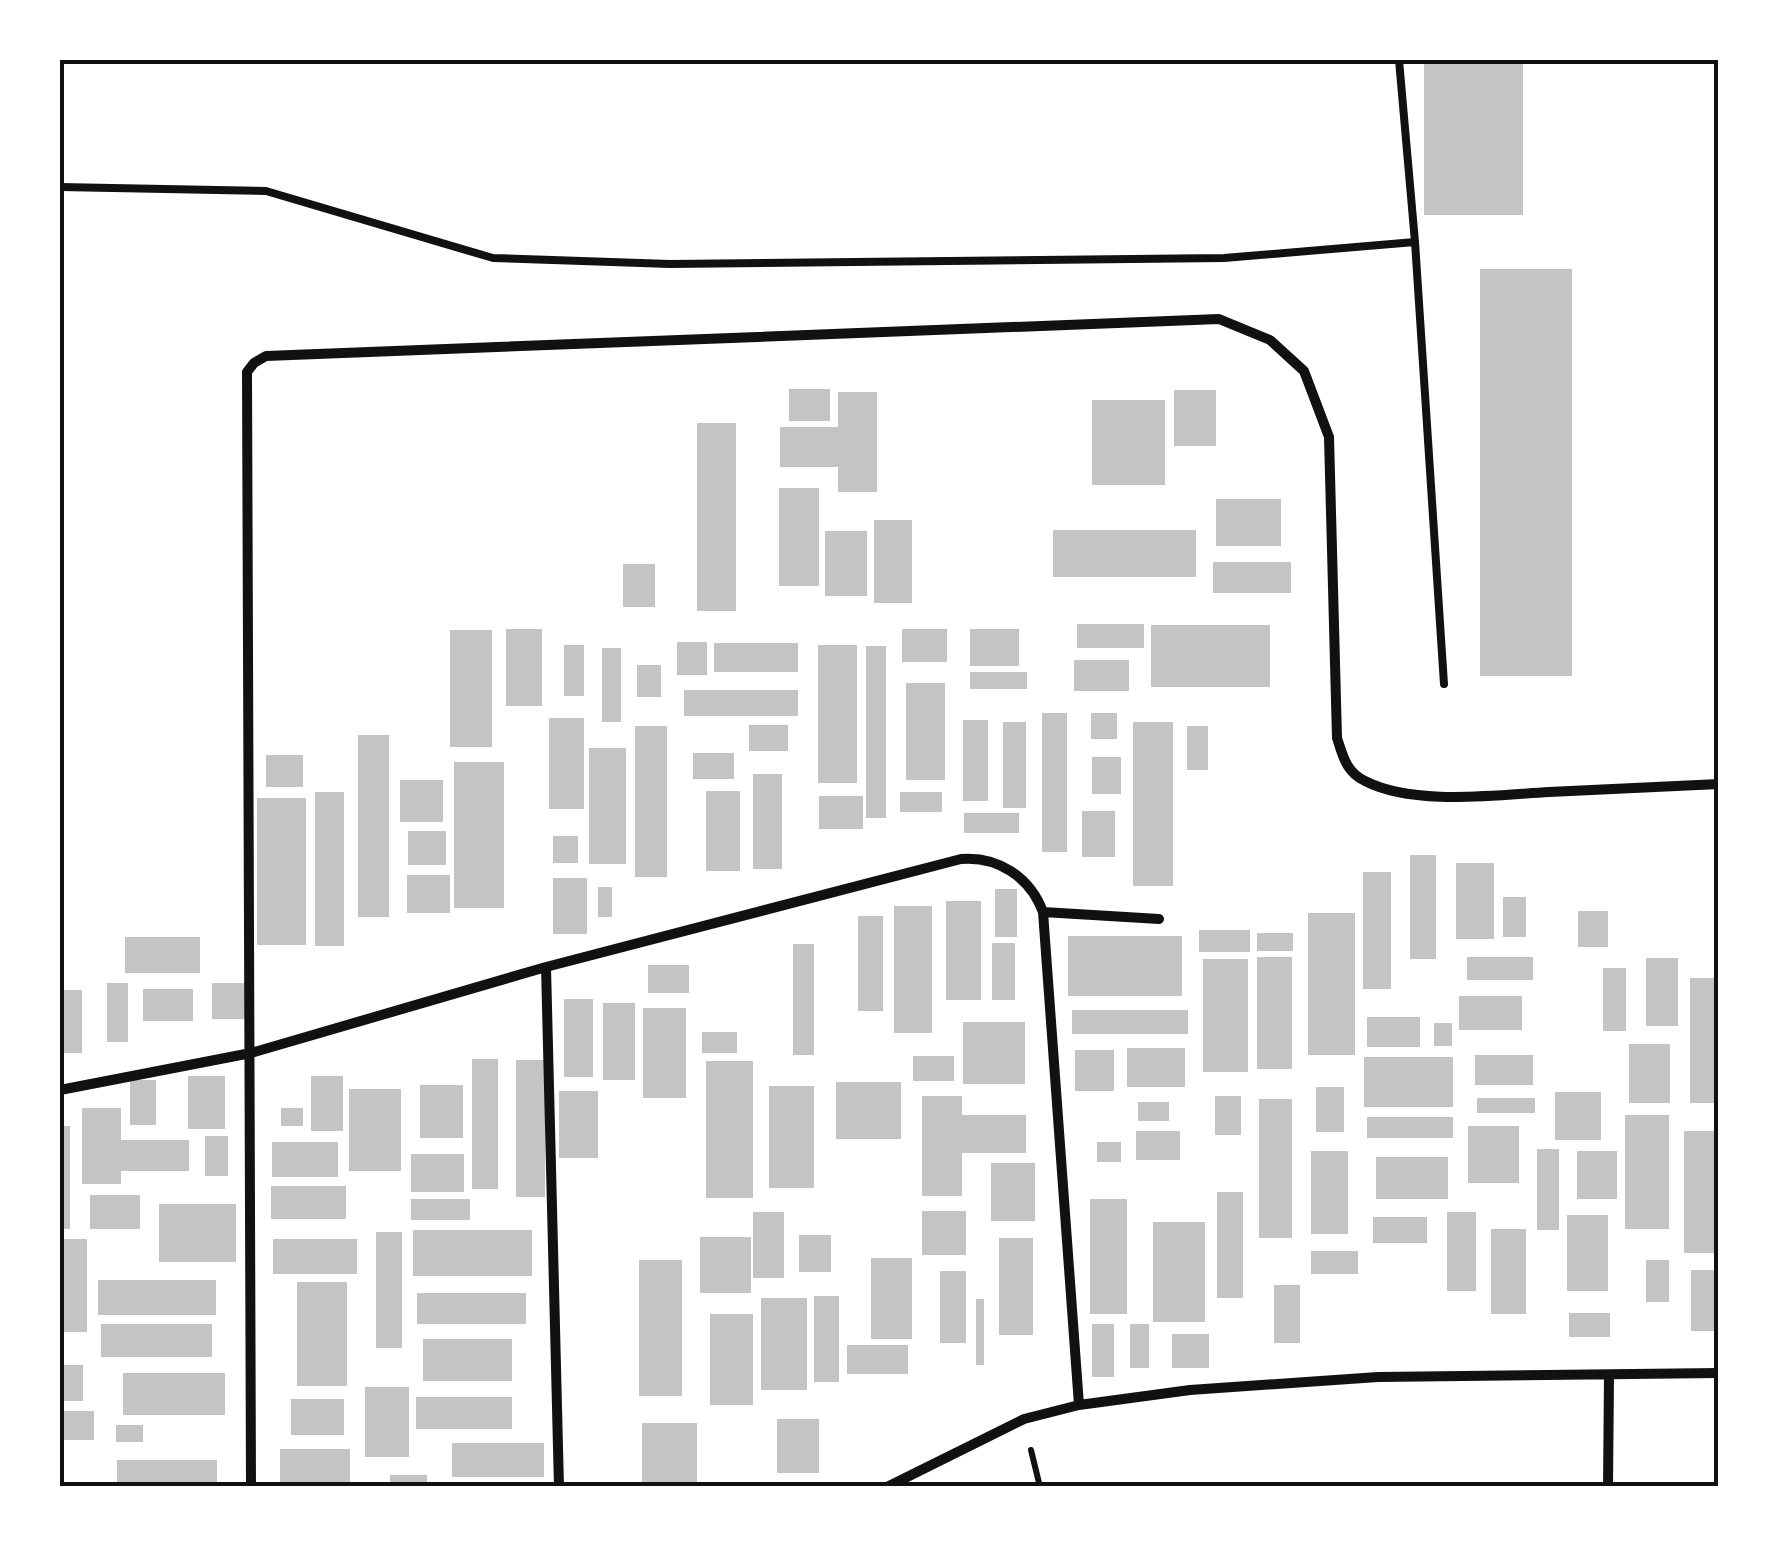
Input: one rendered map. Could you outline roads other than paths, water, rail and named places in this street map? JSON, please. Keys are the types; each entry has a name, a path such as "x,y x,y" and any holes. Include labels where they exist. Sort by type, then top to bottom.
{"street":[{"path":"252,1487 247,372 254,362 266,356 1220,319 1270,340 1304,371 1329,437 1337,738 1345,765 1361,780 1382,789 1468,796 1719,784"},
{"path":"60,1090 251,1054 546,967 961,859 986,860 1026,881 1043,912 1079,1405"},
{"path":"1043,912 1159,919"},
{"path":"546,967 559,1487"},
{"path":"887,1487 1024,1420 1079,1405 1190,1390 1378,1378 1719,1373"},
{"path":"1608,1487 1610,1376"}],"lane":[{"path":"1400,60 1444,684"},
{"path":"60,187 266,191 493,258 670,264 1224,258 1415,242"}]}
